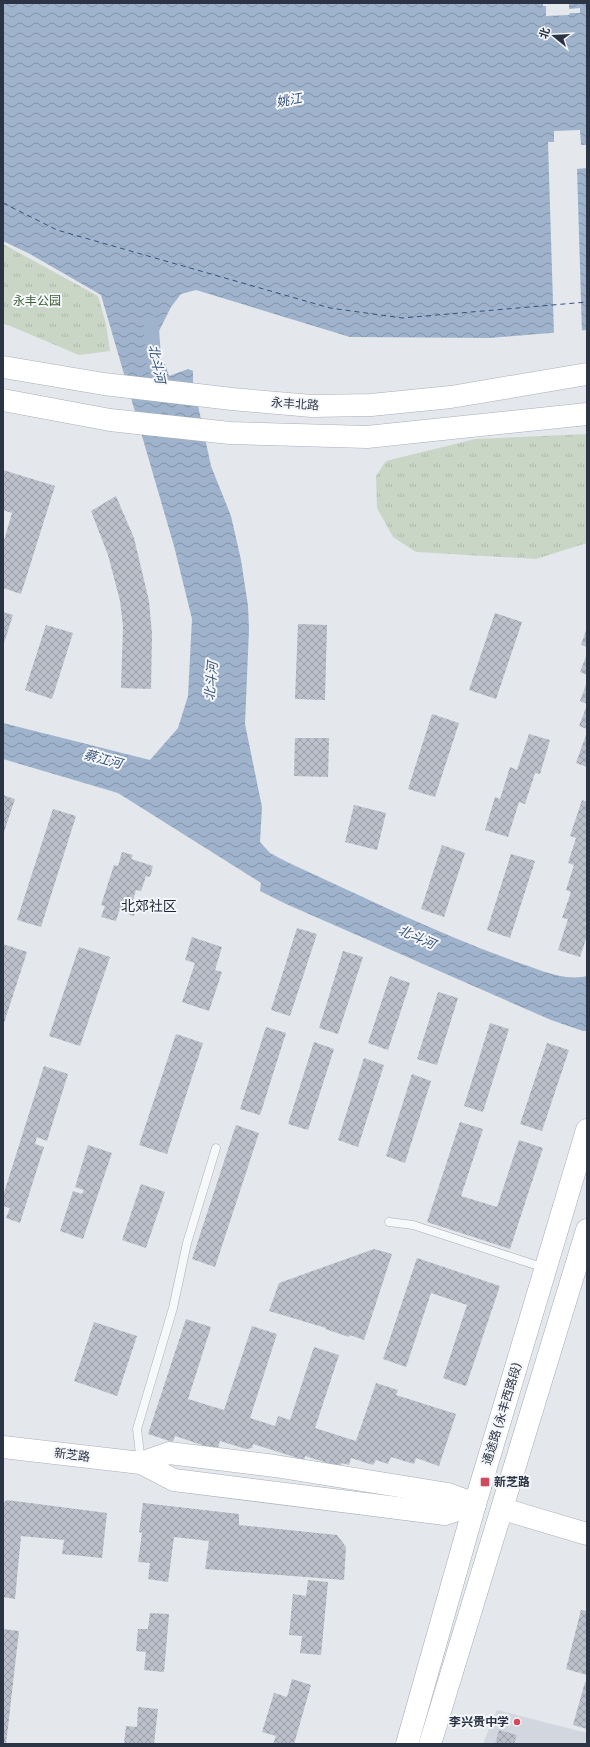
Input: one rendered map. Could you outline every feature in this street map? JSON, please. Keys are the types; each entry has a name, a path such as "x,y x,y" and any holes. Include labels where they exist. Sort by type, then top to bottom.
{"main road":[{"name":"永丰北路","path":"3,367 104,384 232,399 312,406 371,405 451,397 587,374"},
{"path":"3,400 110,420 230,433 368,437 587,414"},
{"name":"通途路 (永丰西路段)","path":"407,1744 475,1504 587,1130"},
{"path":"430,1744 587,1230"},
{"name":"新芝路","path":"3,1447 141,1463 169,1453 275,1466 448,1494 475,1504"},
{"path":"503,1509 587,1534"}],"lane":[{"path":"141,1463 137,1429 173,1308 185,1250 216,1148"},
{"path":"389,1222 413,1225 546,1268"}],"shaded area":[{"name":"李兴贵中学","path":"497,1710 587,1733 587,1744 483,1744"}],"green space":[{"name":"永丰公园","path":"3,244 98,296 106,324 110,351 79,355 3,323"},
{"path":"587,434 587,543 536,559 416,552 393,537 377,508 376,476 386,461 475,439"}],"water":[{"path":"3,3 587,3 587,330 490,338 350,337 196,290 181,294 171,307 148,353 148,364 165,364 169,376 188,369 193,371 193,382 211,466 231,516 241,560 248,606 249,629 245,724 262,807 260,842 270,853 287,862 399,914 485,950 559,976 587,976 587,1031 551,1020 286,904 260,891 261,883 118,793 3,759 3,723 150,760 178,728 188,696 192,619 174,546 101,295 30,254 3,241"}],"pier":[{"path":"543,3 569,3 569,9 580,8 580,13 546,16 546,6 543,6"},
{"path":"580,130 581,145 587,145 587,168 577,169 582,333 554,335 548,142 554,142 554,131"}],"building":[{"path":"3,470 55,486 21,594 3,588 3,544 12,513 3,510"},
{"path":"116,496 134,538 149,601 152,634 151,689 121,688 123,626 120,601 108,555 91,511"},
{"path":"3,612 13,615 3,646"},
{"path":"495,613 522,622 496,699 469,690"},
{"path":"298,624 327,625 325,700 295,699"},
{"path":"46,625 73,633 52,699 25,690"},
{"path":"587,627 587,647 581,645"},
{"path":"587,654 587,675 580,672"},
{"path":"587,682 587,704 580,701"},
{"path":"587,705 587,729 579,726"},
{"path":"432,714 459,723 435,797 408,789"},
{"path":"587,732 587,767 576,763"},
{"path":"529,734 550,740 540,774 535,773 525,804 519,802 508,837 485,830 495,797 500,799 510,767 517,770"},
{"path":"295,738 329,738 328,777 294,776"},
{"path":"3,795 15,799 3,835"},
{"path":"582,800 587,802 587,918 585,924 587,925 587,936 580,957 558,950 568,919 562,918 571,892 566,890 574,865 568,863 576,838 570,836"},
{"path":"354,805 386,813 377,850 345,842"},
{"path":"53,809 76,816 41,927 17,920"},
{"path":"442,845 465,853 444,917 421,909"},
{"path":"122,852 133,855 131,859 153,866 150,877 146,876 141,891 136,890 133,900 138,901 134,916 119,911 116,921 101,917 105,906 101,905 114,865 118,866"},
{"path":"511,854 535,861 510,938 487,930"},
{"path":"297,928 317,934 290,1016 271,1010"},
{"path":"192,937 222,947 215,970 222,972 209,1011 182,1002 195,963 185,960"},
{"path":"3,944 27,952 3,1026"},
{"path":"79,947 110,957 80,1046 49,1036"},
{"path":"343,951 363,957 338,1034 319,1028"},
{"path":"390,976 410,983 388,1050 368,1043"},
{"path":"438,992 458,998 437,1065 417,1059"},
{"path":"490,1023 509,1029 483,1112 464,1106"},
{"path":"266,1027 286,1033 260,1115 240,1109"},
{"path":"176,1034 203,1043 167,1154 139,1145"},
{"path":"314,1042 334,1049 308,1130 288,1124"},
{"path":"547,1043 569,1050 542,1131 520,1124"},
{"path":"364,1058 384,1065 358,1147 338,1140"},
{"path":"44,1066 68,1074 47,1141 37,1137 35,1144 44,1147 20,1223 6,1218 10,1208 3,1206 3,1196"},
{"path":"412,1074 431,1081 405,1163 386,1156"},
{"path":"460,1122 483,1129 461,1196 497,1207 519,1140 543,1148 510,1249 427,1222"},
{"path":"236,1125 259,1133 215,1267 192,1259"},
{"path":"88,1145 112,1153 83,1239 60,1231 73,1191 82,1194 84,1190 75,1187"},
{"path":"141,1184 165,1192 146,1248 122,1240"},
{"path":"374,1249 392,1254 364,1340 350,1335 349,1337 325,1329 326,1328 269,1311 279,1283"},
{"path":"417,1258 500,1286 466,1386 443,1378 467,1305 431,1293 406,1367 383,1359"},
{"path":"186,1319 211,1327 188,1399 224,1410 252,1326 277,1334 250,1418 275,1426 278,1416 290,1420 314,1347 339,1355 315,1428 356,1441 376,1383 398,1390 396,1395 456,1414 439,1466 416,1458 414,1464 391,1457 388,1464 376,1460 373,1465 351,1458 349,1465 342,1463 340,1467 305,1456 304,1460 253,1444 252,1448 246,1449 220,1441 217,1450 175,1436 173,1442 148,1434"},
{"path":"94,1322 137,1336 117,1396 74,1381"},
{"path":"7,1500 107,1513 102,1558 62,1554 64,1540 21,1536 15,1599 3,1597 3,1503"},
{"path":"143,1503 239,1514 239,1525 337,1535 346,1547 344,1580 205,1569 209,1541 174,1537 168,1582 148,1579 150,1563 138,1562 142,1533 139,1532"},
{"path":"308,1580 328,1582 321,1655 300,1653 302,1636 289,1635 293,1594 306,1596"},
{"path":"581,1610 587,1611 587,1675 566,1669"},
{"path":"150,1613 169,1614 164,1672 144,1670 146,1652 136,1651 138,1629 148,1629"},
{"path":"3,1629 19,1631 6,1744 3,1744"},
{"path":"292,1679 311,1685 294,1744 273,1744 276,1736 262,1732 274,1693 287,1697"},
{"path":"585,1682 587,1683 587,1729 573,1725"},
{"path":"138,1707 158,1709 154,1744 124,1744 126,1726 137,1727"},
{"path":"499,1730 517,1735 514,1744 495,1744"}],"waterway":[{"name":"北斗河","path":"151,323 154,363 160,384"}],"ferry route":[{"path":"3,203 57,230 330,308 402,318 587,302"}],"place":[{"name":"新芝路","path":"485,1482"},
{"name":"李兴贵中学","path":"517,1722"}],"district":[{"name":"北郊社区","path":"149,906"}],"water label":[{"name":"姚江","path":"289,100"},
{"name":"蔡江河","path":"103,759"}]}
